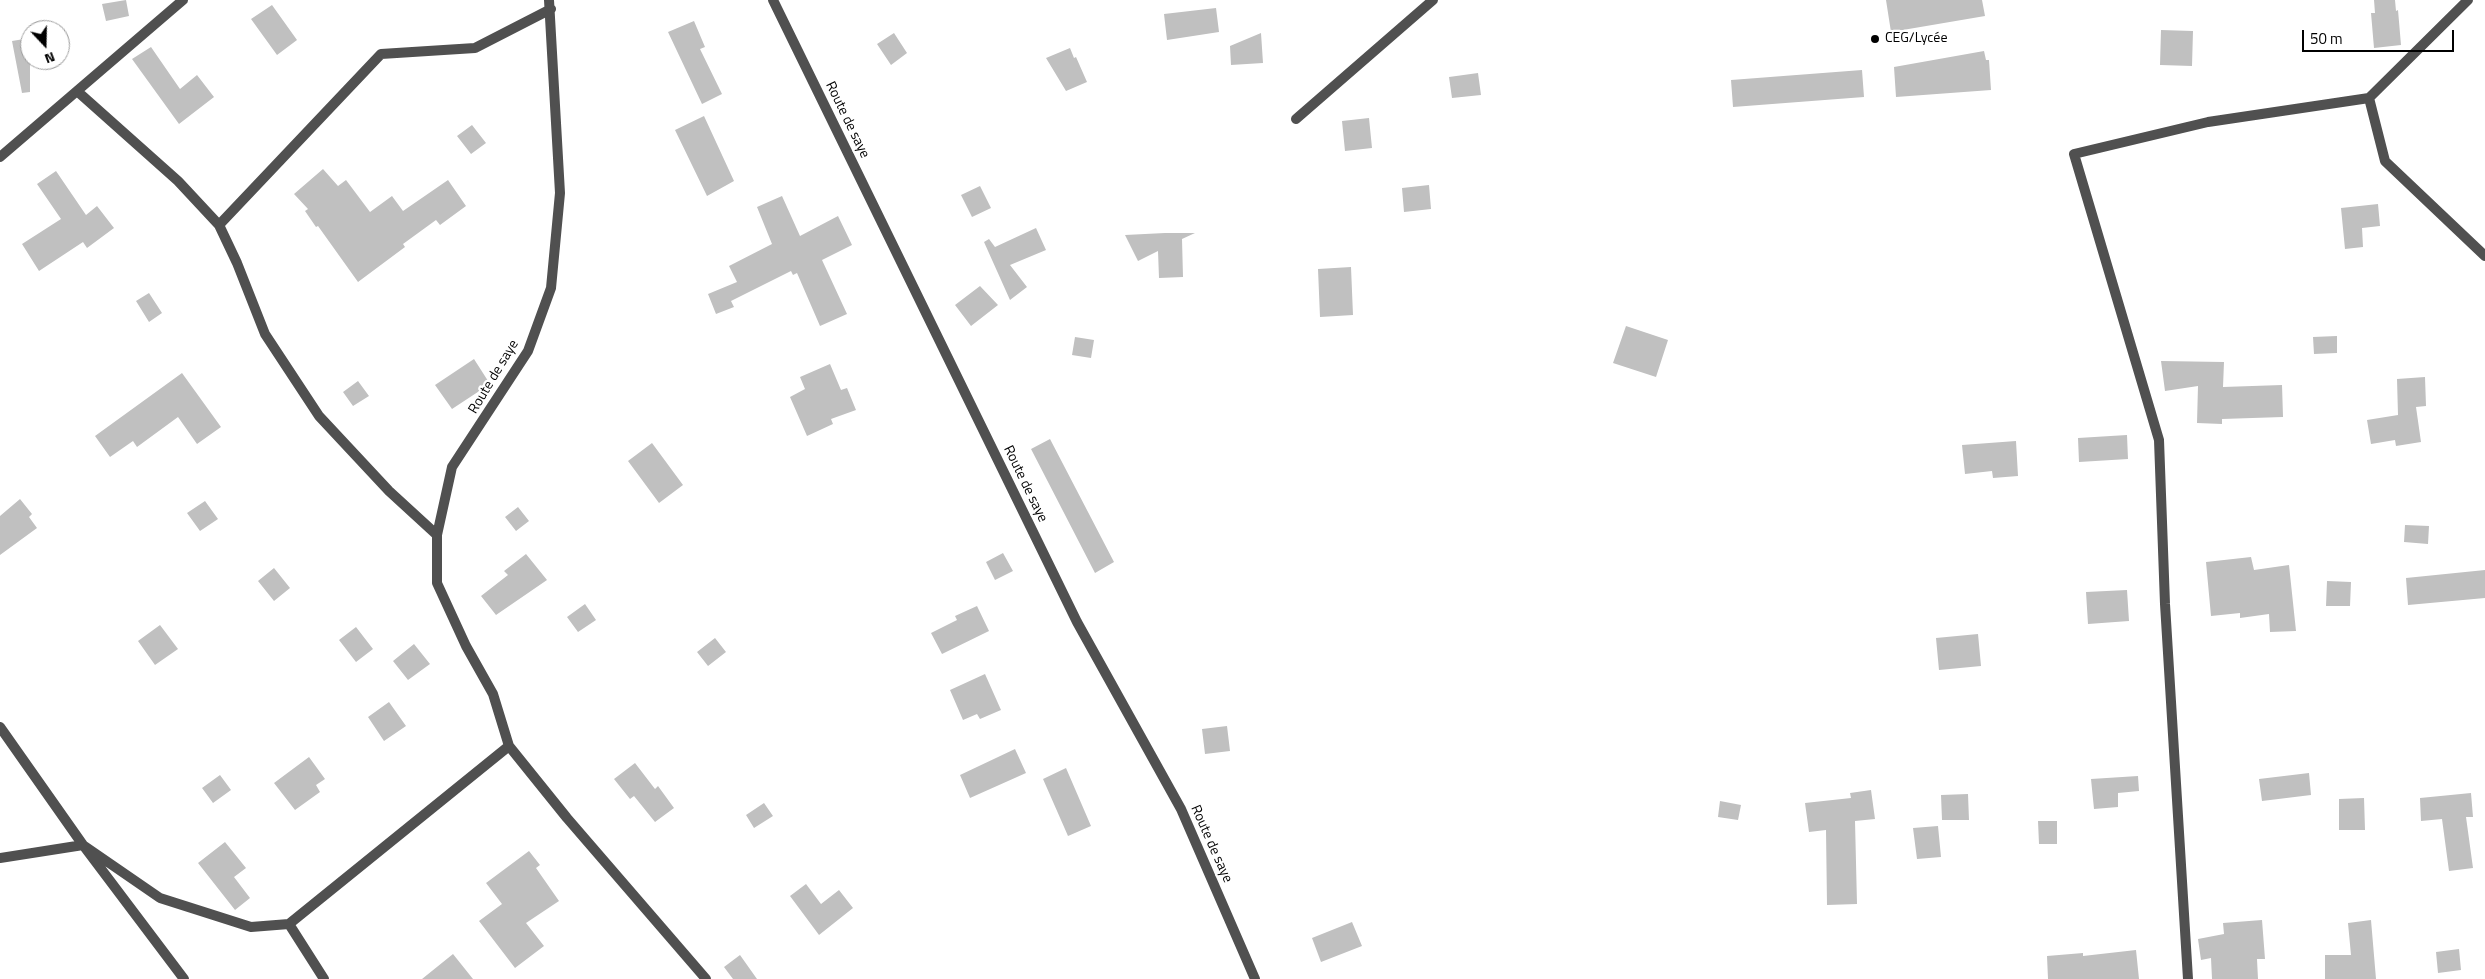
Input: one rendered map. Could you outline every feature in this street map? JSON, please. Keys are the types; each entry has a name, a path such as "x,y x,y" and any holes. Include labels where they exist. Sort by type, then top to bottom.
{"street":[{"path":"0,157 183,0"},
{"name":"Route de saye","path":"773,0 1077,622 1181,809 1255,979"},
{"path":"1296,119 1433,0"},
{"path":"2188,979 2165,604 2159,440 2074,154 2208,122 2369,98 2468,0"},
{"path":"219,225 380,54 475,48 550,4"},
{"name":"Route de saye","path":"509,746 493,694 466,646 437,582 437,535 452,467 528,351 551,288 560,193 550,4"},
{"path":"77,91 178,181 219,225 238,263 265,334 319,416 389,490 437,535"},
{"path":"2369,98 2385,161 2485,256"},
{"path":"0,727 83,845 184,979"},
{"path":"0,858 83,845 160,898 251,927 289,924 509,746 567,818 706,979"},
{"path":"289,924 324,979"}],"building":[{"path":"126,0 129,16 106,21 102,4"},
{"path":"1886,0 1982,0 1985,16 1891,32"},
{"path":"2374,0 2395,0 2396,11 2398,10 2401,45 2374,48 2371,13 2375,13"},
{"path":"272,5 297,40 277,55 251,19"},
{"path":"1216,8 1219,32 1167,40 1164,14"},
{"path":"694,21 705,47 700,49 722,94 702,104 668,32"},
{"path":"2161,30 2193,31 2192,66 2160,65"},
{"path":"894,33 907,53 891,65 877,44"},
{"path":"1261,33 1263,63 1231,65 1230,46"},
{"path":"20,40 20,70 30,70 30,92 22,93 12,41"},
{"path":"151,47 180,89 197,75 214,97 179,124 132,59"},
{"path":"1070,48 1087,82 1066,91 1046,58"},
{"path":"1984,51 1986,60 1989,60 1991,90 1896,97 1894,67"},
{"path":"1862,70 1864,97 1733,107 1731,80"},
{"path":"1478,73 1481,95 1452,98 1449,77"},
{"path":"704,116 734,181 707,196 675,130"},
{"path":"1369,118 1372,148 1345,151 1342,121"},
{"path":"472,125 486,143 471,154 457,136"},
{"path":"323,169 338,186 346,180 370,212 392,196 403,211 448,180 466,206 440,225 436,220 403,244 405,247 358,282 305,211 308,209 294,194"},
{"path":"56,171 86,215 97,206 114,228 87,248 83,242 39,271 22,244 61,219 37,184"},
{"path":"1429,185 1431,209 1404,212 1402,188"},
{"path":"980,186 991,208 972,217 961,195"},
{"path":"782,196 800,236 838,216 852,245 822,260 847,314 820,326 797,273 793,275 791,271 731,301 734,307 716,314 708,294 737,282 729,266 772,244 757,207"},
{"path":"2378,204 2380,226 2362,228 2363,247 2345,249 2341,208"},
{"path":"1036,228 1046,250 1010,265 1027,287 1010,300 984,242 989,239 995,247"},
{"path":"1195,233 1182,239 1183,277 1159,278 1158,251 1138,261 1125,235"},
{"path":"1351,267 1353,315 1320,317 1318,269"},
{"path":"980,286 998,305 971,326 955,305"},
{"path":"149,293 162,313 149,322 136,301"},
{"path":"1626,326 1668,340 1656,377 1613,363"},
{"path":"2337,336 2337,353 2314,354 2313,337"},
{"path":"1075,337 1094,340 1091,358 1072,355"},
{"path":"474,359 490,384 452,409 435,385"},
{"path":"2161,361 2224,362 2223,387 2282,385 2283,417 2222,419 2222,424 2197,423 2198,386 2165,391"},
{"path":"830,364 841,390 847,388 856,410 831,419 833,424 807,436 790,397 805,389 800,377"},
{"path":"182,373 221,427 197,444 178,417 137,447 133,441 110,457 95,436"},
{"path":"2425,377 2426,406 2416,407 2421,442 2396,446 2395,440 2371,444 2367,420 2398,415 2397,379"},
{"path":"358,381 369,396 353,406 343,392"},
{"path":"2127,435 2128,459 2079,462 2078,438"},
{"path":"1050,439 1114,562 1095,573 1031,449"},
{"path":"2016,441 2018,476 1993,478 1992,471 1965,474 1962,445"},
{"path":"652,443 683,485 659,503 628,461"},
{"path":"20,499 32,514 29,517 37,528 0,555 0,516"},
{"path":"205,501 218,519 200,531 187,513"},
{"path":"518,507 529,521 516,531 505,517"},
{"path":"2405,525 2429,526 2428,544 2404,542"},
{"path":"1003,553 1013,571 995,580 986,562"},
{"path":"526,554 547,580 496,615 481,596 508,575 504,571"},
{"path":"2251,557 2254,570 2289,565 2296,631 2270,632 2269,614 2240,618 2240,613 2211,616 2206,562"},
{"path":"274,568 290,588 274,601 258,581"},
{"path":"2485,570 2485,598 2408,605 2406,578"},
{"path":"2327,581 2351,582 2350,606 2326,606"},
{"path":"2127,590 2129,621 2088,624 2086,592"},
{"path":"585,604 596,620 578,632 567,617"},
{"path":"977,606 989,631 942,654 931,633 957,620 955,616"},
{"path":"160,625 178,649 155,665 138,641"},
{"path":"356,627 373,649 356,662 339,640"},
{"path":"1978,634 1981,666 1939,670 1936,638"},
{"path":"715,638 726,652 708,666 697,652"},
{"path":"414,644 430,664 408,680 393,661"},
{"path":"985,674 1001,710 980,719 977,714 963,720 950,690"},
{"path":"389,702 406,726 384,741 368,717"},
{"path":"1227,726 1230,751 1205,754 1202,729"},
{"path":"1015,749 1026,773 970,798 960,775"},
{"path":"309,757 325,779 316,785 320,792 295,810 274,783"},
{"path":"635,763 655,789 658,786 674,808 655,822 634,796 630,799 614,779"},
{"path":"1066,768 1091,826 1068,836 1043,779"},
{"path":"2309,773 2311,795 2262,801 2259,779"},
{"path":"220,775 231,790 213,803 202,788"},
{"path":"2138,776 2139,791 2118,793 2118,807 2094,809 2091,779"},
{"path":"1871,790 1875,819 1855,821 1857,904 1827,905 1826,830 1809,832 1805,803 1851,798 1850,793"},
{"path":"2471,793 2473,817 2466,817 2473,868 2449,871 2442,819 2421,821 2420,798"},
{"path":"1968,794 1969,820 1942,820 1941,795"},
{"path":"2364,798 2365,830 2339,830 2339,799"},
{"path":"1720,801 1741,805 1738,820 1718,817"},
{"path":"764,803 773,816 754,828 746,815"},
{"path":"2038,821 2057,821 2057,844 2039,844"},
{"path":"1938,826 1941,857 1917,859 1913,828"},
{"path":"225,842 246,868 234,877 250,898 235,910 198,863"},
{"path":"529,851 540,865 536,868 559,901 526,923 544,946 515,968 479,921 502,904 486,883"},
{"path":"806,884 821,904 839,890 853,908 819,935 790,896"},
{"path":"2262,920 2265,959 2257,959 2258,979 2212,979 2211,958 2201,960 2198,939 2224,934 2223,923"},
{"path":"2371,920 2376,979 2325,979 2325,955 2351,955 2348,923"},
{"path":"1352,922 1362,946 1321,962 1312,938"},
{"path":"2459,949 2461,970 2438,973 2436,952"},
{"path":"2136,950 2139,979 2048,979 2047,956 2083,953 2083,956"},
{"path":"453,954 473,979 422,979"},
{"path":"740,955 757,979 733,979 724,967"}],"place":[{"name":"CEG/Lycée","path":"1875,39"}]}
